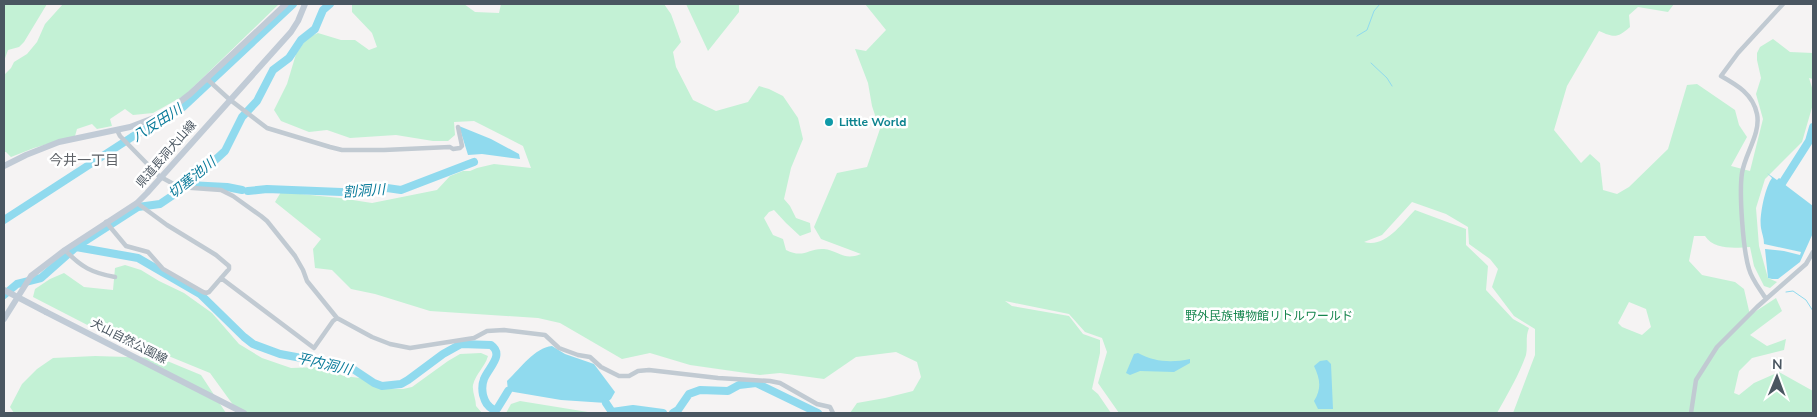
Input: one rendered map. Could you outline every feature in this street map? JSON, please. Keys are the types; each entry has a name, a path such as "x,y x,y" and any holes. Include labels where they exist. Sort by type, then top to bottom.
{"main road":[{"name":"県道長洞犬山線","path":"4,166 59,142 142,124 164,114 208,80 286,4"},
{"name":"県道長洞犬山線","path":"4,319 29,277 66,250 108,224 136,202 161,177 291,32 305,4"},
{"name":"犬山自然公園線","path":"4,290 244,413"}],"street":[{"path":"1766,299 1752,279 1748,268 1741,195 1742,174 1756,130 1757,113 1748,94 1721,76 1738,53 1783,4"},
{"path":"208,80 267,128 342,150 460,148 462,146 458,127"},
{"path":"117,130 126,142 161,177 179,187 221,190 233,196 267,222 300,263 307,281 337,318 372,337 401,347 410,348 474,338 487,331 497,329 542,334 559,348 590,357 601,367 619,376 629,376 638,371 649,370 718,378 770,380 780,383 817,404 830,407 833,413"},
{"path":"108,224 126,246 148,252 164,269 203,292 210,292 229,269 229,266 216,255 187,238 136,202"},
{"path":"66,250 71,256 92,271 114,277"},
{"path":"1691,413 1696,380 1704,364 1726,336 1766,299 1790,280 1807,263 1813,252"},
{"path":"1807,263 1813,265"},
{"path":"221,278 314,348 337,318"}],"green space":[{"path":"4,4 47,4 24,42 19,47 8,50 4,61"},
{"path":"63,4 279,4 185,95 153,113 133,115 125,109 110,119 112,126 97,129 92,124 77,129 75,136 11,157 4,152 4,75 14,62 27,54 37,42 45,24"},
{"name":"野外民族博物館リトルワールド","path":"352,4 464,4 475,12 499,13 501,4 664,4 671,14 681,42 673,52 676,67 693,100 716,111 748,102 759,86 783,96 798,118 803,139 791,168 784,199 796,218 810,223 811,232 800,236 774,210 769,212 764,218 773,235 783,239 786,250 797,254 824,249 846,256 855,256 861,254 821,239 814,227 837,173 867,167 882,123 877,121 868,83 855,49 866,51 886,30 865,4 1674,4 1668,12 1638,7 1629,15 1630,27 1619,35 1612,36 1599,31 1567,86 1554,130 1581,163 1590,154 1600,163 1603,190 1617,194 1629,187 1668,149 1687,85 1697,84 1735,110 1739,125 1747,137 1731,166 1750,171 1763,119 1756,94 1761,78 1757,60 1757,53 1760,47 1773,39 1790,52 1813,53 1813,79 1809,78 1813,91 1813,104 1802,142 1765,179 1756,208 1759,246 1768,278 1777,282 1770,288 1764,286 1754,266 1750,247 1732,248 1719,246 1709,241 1705,236 1694,236 1689,261 1702,275 1735,282 1744,289 1750,315 1776,298 1782,311 1750,335 1767,346 1786,339 1784,350 1752,358 1739,371 1734,393 1739,395 1754,383 1779,372 1813,391 1813,413 1513,413 1535,355 1535,329 1514,316 1492,287 1498,269 1490,259 1469,244 1468,227 1446,214 1412,202 1382,235 1364,242 1379,242 1386,238 1399,228 1415,210 1466,229 1466,245 1488,266 1486,290 1513,319 1529,328 1526,355 1497,413 1119,413 1098,383 1107,352 1102,338 1085,332 1069,314 1005,301 1012,306 1069,316 1083,334 1100,340 1100,353 1092,389 1098,394 1111,413 850,413 857,403 913,391 921,377 917,362 896,352 856,357 824,379 780,373 760,375 690,365 650,353 622,359 560,323 538,318 430,311 375,294 351,289 332,270 315,268 313,249 321,239 275,202 281,192 372,203 437,190 450,176 494,164 531,168 523,146 474,121 454,122 455,135 448,141 433,141 396,135 350,138 327,130 309,132 281,121 274,110 287,84 296,54 307,38 318,33 341,40 355,40 369,50 377,47 372,33 352,12","holes":["1629,302 1646,309 1651,327 1642,335 1622,327 1618,323"]},
{"path":"686,4 739,4 739,12 708,51"},
{"path":"125,265 141,270 184,293 212,313 239,344 262,358 291,368 320,367 344,376 360,378 380,389 403,389 412,387 460,354 481,353 488,356 476,377 473,388 476,406 482,413 239,413 210,373 166,355 132,348 33,297 35,289 50,279 64,273 84,287 113,290 115,268"},
{"path":"95,356 160,358 201,375 226,413 14,413 10,407 22,384 37,369 53,358"},
{"path":"520,401 594,413 506,413 511,404"}],"water":[{"path":"459,126 491,139 519,154 520,159 482,154 468,155"},
{"path":"1767,173 1777,180 1779,178 1785,182 1784,184 1813,206 1813,233 1800,262 1778,279 1768,278 1765,249 1800,255 1801,252 1764,244 1761,217 1763,202 1772,178"},
{"path":"552,346 565,354 594,364 615,392 611,399 606,403 561,400 508,391 507,381 522,365 539,351"},
{"path":"1138,353 1163,361 1190,359 1190,363 1174,372 1140,371 1130,375 1126,373 1134,354"},
{"path":"1327,360 1331,364 1333,409 1318,409 1314,401 1319,384 1314,366 1320,361"}],"waterway":[{"name":"八反田川","path":"4,220 132,137 183,107 293,4"},
{"name":"切塞池川","path":"4,295 17,284 41,278 76,247 138,207 160,204 188,185 225,151 242,117 257,101 273,70 289,58 301,40 315,29 323,10 330,4"},
{"path":"1357,36 1367,30 1374,11 1380,4"},
{"path":"1371,63 1387,78 1392,86"},
{"path":"1779,188 1809,141 1813,127"},
{"name":"割洞川","path":"248,191 267,189 366,193 387,188 401,190 474,162"},
{"name":"割洞川","path":"188,185 227,187 242,190"},
{"name":"平内洞川","path":"76,247 138,258 200,294 253,344 280,354 350,367 374,383 382,386 401,384 443,354 461,344 491,345 495,349 496,357 483,381 483,395 488,405 494,410 497,409 508,391"},
{"path":"1786,292 1793,291 1806,300 1813,311"},
{"path":"673,413 678,410 689,394 700,390 728,391 739,385 756,383 818,413"},
{"path":"606,403 612,412 633,409 663,413"}],"place":[{"name":"Little World","path":"829,122"}],"district":[{"name":"今井一丁目","path":"84,160"}]}
